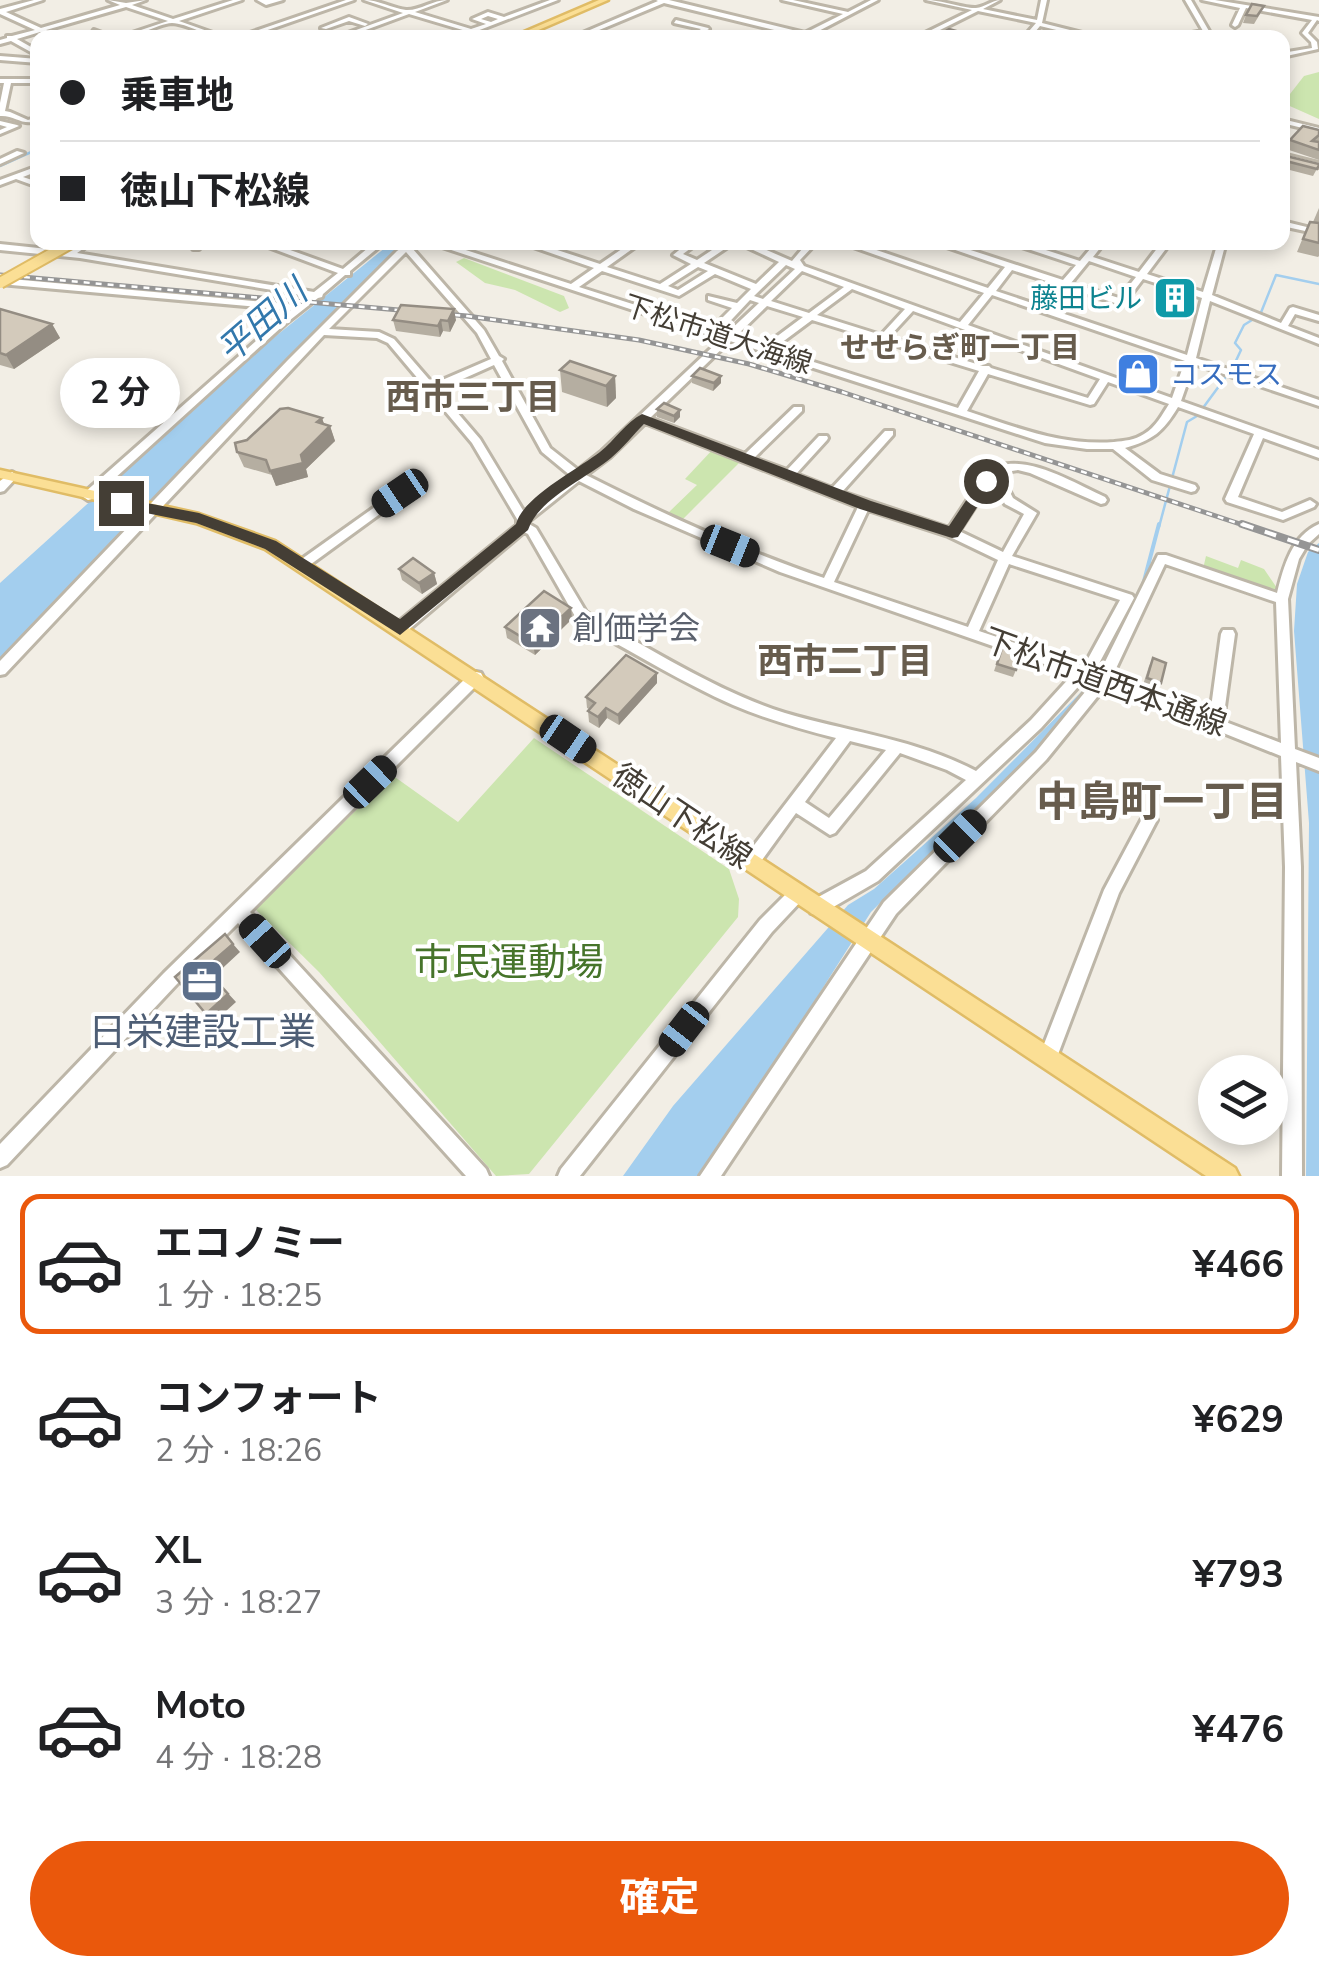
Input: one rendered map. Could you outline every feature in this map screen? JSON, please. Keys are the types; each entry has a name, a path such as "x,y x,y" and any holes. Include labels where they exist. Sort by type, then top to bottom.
{"main road":[{"path":"532,30 605,0"},
{"path":"0,282 67,250"},
{"name":"徳山下松線","path":"6,475 236,530 303,564 1227,1176"}],"street":[{"path":"0,11 40,0"},
{"path":"111,0 202,30"},
{"path":"0,11 42,30 143,0"},
{"path":"144,30 239,0"},
{"path":"260,0 280,0"},
{"path":"262,30 350,0"},
{"path":"367,0 471,30 555,0"},
{"path":"358,30 444,0"},
{"path":"593,30 663,0 780,30"},
{"path":"785,0 846,13"},
{"path":"814,30 875,0"},
{"path":"929,0 1068,30"},
{"path":"961,7 973,0"},
{"path":"933,30 997,0"},
{"path":"1033,30 1040,23 1044,0"},
{"path":"1188,0 1205,30"},
{"path":"1205,0 1317,19"},
{"path":"88,4 106,11"},
{"path":"1235,25 1244,6"},
{"path":"491,24 475,19 488,14 504,19"},
{"path":"348,30 384,18"},
{"path":"324,28 350,19 365,24"},
{"path":"1290,54 1315,49 1316,42 1305,33 1317,19"},
{"path":"676,22 706,30"},
{"path":"0,32 30,51"},
{"path":"0,42 30,33"},
{"path":"0,58 30,57"},
{"path":"30,81 4,81 1,114 30,121"},
{"path":"0,123 15,126 0,132"},
{"path":"1290,123 1319,130"},
{"path":"0,162 20,152"},
{"path":"1290,158 1319,165"},
{"path":"0,184 30,171"},
{"path":"16,177 30,182"},
{"path":"1290,225 1319,232"},
{"path":"0,247 30,249"},
{"path":"80,250 286,293 319,295"},
{"path":"282,250 347,273"},
{"path":"90,496 301,308 372,250"},
{"path":"0,670 152,509 408,250"},
{"path":"415,250 499,359 546,450 580,477"},
{"name":"下松市道大海線","path":"458,250 1049,441 1114,445 1146,438 1160,430 1176,403 1219,250"},
{"path":"562,250 680,293 714,271"},
{"path":"572,287 627,250"},
{"path":"684,250 676,256 757,288"},
{"path":"661,287 719,250"},
{"path":"758,250 1319,454"},
{"path":"801,268 796,260 805,250"},
{"path":"867,250 1319,403"},
{"path":"961,250 1121,302 1161,250"},
{"path":"1042,250 1205,296 1319,341"},
{"path":"1066,284 1091,250"},
{"path":"714,332 785,262"},
{"path":"962,326 1010,267"},
{"path":"400,628 555,491 580,477 768,304 801,268"},
{"path":"0,282 301,308"},
{"path":"0,293 18,283"},
{"path":"766,349 851,286"},
{"path":"748,297 1090,402 1105,379"},
{"path":"711,298 738,307"},
{"path":"881,340 912,308"},
{"path":"1283,327 1293,310 1319,318"},
{"path":"324,332 379,335 392,341 476,441 580,614 594,625 761,710 897,747 978,780"},
{"path":"433,388 499,359"},
{"path":"962,411 986,368"},
{"path":"748,458 798,409"},
{"path":"642,418 866,505 952,533 1005,558 1128,598 1089,670 1094,676"},
{"path":"1260,433 1232,499 1283,516 1310,504"},
{"path":"834,493 889,434"},
{"path":"790,474 823,438"},
{"path":"1114,445 1156,477 1190,488"},
{"path":"972,634 1005,558 1031,514 1009,501 994,471 1002,466 1021,466 1101,500"},
{"path":"0,488 6,475"},
{"name":"下松市道西本通線","path":"580,477 670,520 826,584 1094,676 1319,765"},
{"path":"303,564 417,481"},
{"path":"952,533 986,481 998,481"},
{"path":"826,584 866,505"},
{"path":"1292,1176 1293,753 1282,599 1291,564 1309,533 1319,528"},
{"path":"710,1176 865,938 1041,756 1094,676 1162,558 1282,599"},
{"path":"1216,722 1228,634"},
{"path":"824,911 872,876 1094,676"},
{"path":"0,1158 238,912 476,678"},
{"path":"752,862 848,733"},
{"path":"795,804 830,828 897,747"},
{"path":"1048,1057 1112,890 1149,820"},
{"path":"568,1176 766,926 797,894"},
{"path":"238,912 479,1176"}],"green space":[{"path":"1319,72 1319,119 1290,106 1290,94 1304,76"},
{"path":"464,258 564,296 569,308 560,312 515,290 485,283 456,262"},
{"path":"715,447 742,460 683,519 668,513 697,485 685,479"},
{"path":"1206,556 1238,568 1241,560 1264,569 1279,591 1271,592 1203,569"},
{"name":"市民運動場","path":"534,738 729,869 739,899 738,917 529,1174 496,1176 319,972 255,909 392,775 458,822"}],"water":[{"path":"382,250 400,250 282,365 0,658 0,583 245,361"},
{"path":"1319,543 1319,1176 1306,1176 1309,823 1294,631 1297,584 1308,552"},
{"path":"1093,680 1094,685 1034,752 871,912 748,1106 698,1176 623,1176 673,1106 848,905 874,889 976,798"}],"building":[{"path":"1252,4 1264,6 1257,16 1246,15"},
{"path":"1303,126 1319,130 1312,141 1319,142 1319,150 1290,140"},
{"path":"1290,157 1319,164 1317,169 1290,162"},
{"path":"1310,222 1319,223 1319,243 1303,239"},
{"path":"401,305 454,309 448,321 441,320 438,326 393,320"},
{"path":"0,309 52,324 6,355 0,353"},
{"path":"570,361 615,376 606,386 560,370"},
{"path":"700,368 721,376 714,383 692,376"},
{"path":"664,403 680,410 674,416 657,409"},
{"path":"280,409 322,418 317,422 330,426 301,455 303,463 270,471 266,460 237,452 235,443 247,440"},
{"path":"413,558 434,573 419,583 399,569"},
{"path":"544,591 571,608 533,644 505,627"},
{"path":"1003,645 1021,652 1016,670 997,664"},
{"path":"626,655 657,673 618,715 606,708 598,717 588,711 595,703 586,697"},
{"path":"1153,658 1166,663 1161,683 1147,678"},
{"path":"225,934 233,944 205,968 228,994 206,1014 175,977"}],"waterway":[{"path":"354,30 405,12"},
{"path":"0,166 30,153"},
{"path":"1233,367 1241,350 1235,343 1244,325 1260,315 1276,275 1319,284"},
{"path":"1159,527 1187,422 1197,416 1225,378"},
{"path":"1097,674 1143,585 1159,524"}],"railway":[{"path":"0,275 467,316 639,340 749,364 842,392 1249,527"},
{"path":"1242,524 1319,550"}],"place":[{"name":"藤田ビル","path":"1175,298"},
{"name":"コスモス","path":"1138,374"},
{"name":"創価学会","path":"540,628"},
{"name":"日栄建設工業","path":"202,981"}],"district":[{"name":"せせらぎ町一丁目","path":"960,348"},
{"name":"西市三丁目","path":"473,397"},
{"name":"西市二丁目","path":"845,661"},
{"name":"中島町一丁目","path":"1162,801"}],"route":[{"path":"121,503 199,518 270,545 400,628 523,526 524,519 555,491 580,477 642,418 866,505 952,533 986,481"}],"water label":[{"name":"平田川","path":"262,321"}]}
